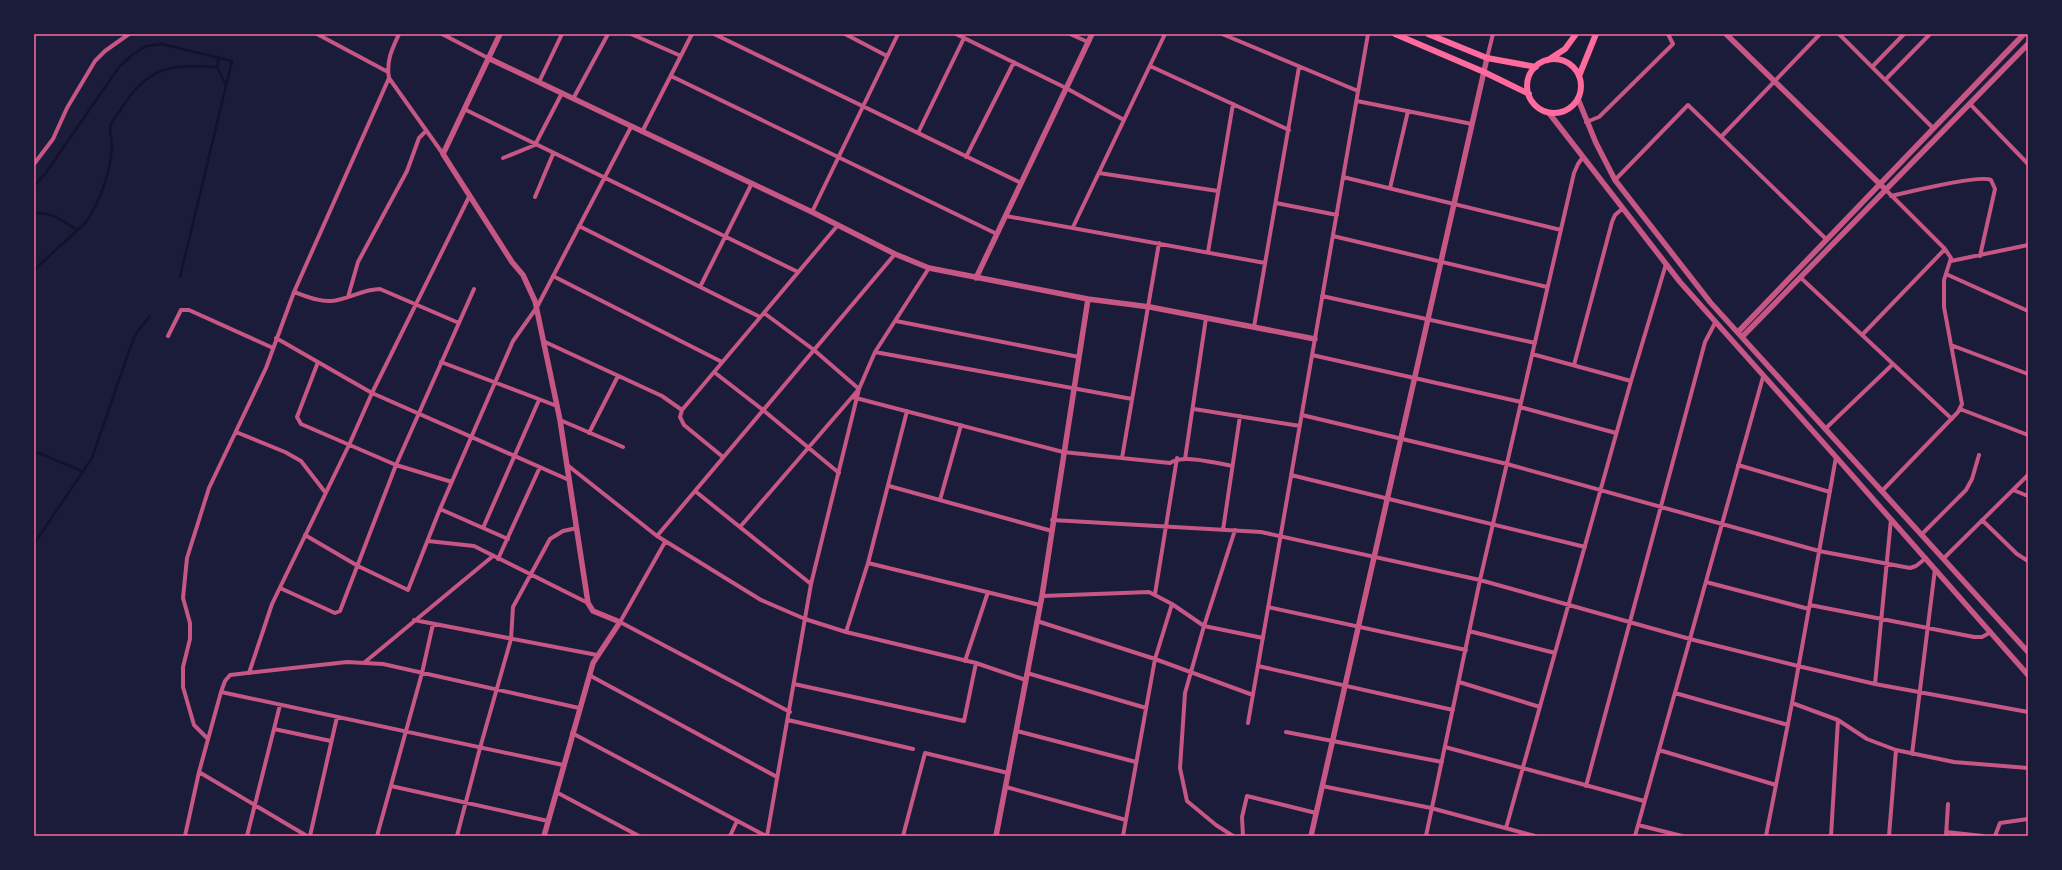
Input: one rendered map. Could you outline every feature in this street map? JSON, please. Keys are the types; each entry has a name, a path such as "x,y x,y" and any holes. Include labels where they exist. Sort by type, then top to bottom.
{"main road":[{"path":"1395,34 1484,72 1529,94"},
{"path":"1546,61 1563,61 1573,67 1579,76 1581,88 1578,99 1566,111 1549,112 1536,106 1529,94 1529,79 1536,67 1565,49 1576,34"},
{"path":"1579,76 1596,34"},
{"path":"1431,35 1487,58 1536,67"}],"street":[{"path":"34,164 52,139 74,95 95,61 105,51 130,34"},
{"path":"317,34 388,72"},
{"path":"399,34 390,55 388,72 389,78 443,154 512,262 523,275 534,295 542,340 560,420 588,603 593,611 620,622 790,712"},
{"path":"442,34 488,58 631,127 812,212 895,254 929,268 1088,299 1150,307 1315,339"},
{"path":"443,154 500,34"},
{"path":"539,82 562,34"},
{"path":"573,99 608,34"},
{"path":"631,34 681,56"},
{"path":"642,132 692,34"},
{"path":"714,34 1021,183"},
{"path":"845,34 887,56"},
{"path":"812,212 898,34"},
{"path":"956,34 1066,88 1124,120"},
{"path":"1070,34 1088,42"},
{"path":"976,278 1092,34"},
{"path":"1073,228 1165,34"},
{"path":"1222,34 1358,91"},
{"path":"1248,723 1368,34"},
{"path":"1311,836 1492,34"},
{"path":"1586,122 1599,117 1673,44 1668,34"},
{"path":"1726,34 1945,249 1951,261 1946,274 1943,296 1962,401 1960,409 1882,491"},
{"path":"1721,137 1820,34"},
{"path":"1839,34 1933,128"},
{"path":"1872,67 1904,34"},
{"path":"1885,80 1930,34"},
{"path":"1738,332 2024,34"},
{"path":"918,133 964,38"},
{"path":"1742,337 2028,44"},
{"path":"966,157 1014,62"},
{"path":"1150,66 1288,130"},
{"path":"1254,327 1299,67"},
{"path":"671,76 997,234"},
{"path":"208,739 200,732 192,721 183,687 183,667 191,635 183,598 184,573 187,558 209,488 266,368 294,292 389,78"},
{"path":"503,158 535,145 562,93"},
{"path":"1578,99 1586,122 1615,180 1710,302 2028,652"},
{"path":"1357,101 1472,124"},
{"path":"1208,252 1233,104"},
{"path":"1970,104 2028,164"},
{"path":"1615,180 1688,105 1826,239"},
{"path":"464,109 553,154 798,272"},
{"path":"1390,188 1408,111"},
{"path":"1549,112 1622,209 1715,323 2028,674"},
{"path":"305,535 358,566 408,590 440,509 513,341 537,307 631,127"},
{"path":"348,296 358,262 407,171 419,138 426,131"},
{"path":"535,197 553,154"},
{"path":"1426,836 1480,580 1547,287 1574,173 1583,157"},
{"path":"1099,173 1218,191"},
{"path":"1343,177 1561,230"},
{"path":"1892,196 1965,181 1986,178 1991,180 1996,189 1980,256"},
{"path":"700,288 752,183"},
{"path":"249,673 262,629 280,588 349,445 372,393 470,195"},
{"path":"1276,203 1337,215"},
{"path":"1574,365 1612,222 1615,216 1622,209"},
{"path":"1006,216 1265,263"},
{"path":"723,457 684,424 680,417 682,410 838,225"},
{"path":"579,226 760,318"},
{"path":"1333,236 1547,287"},
{"path":"1122,458 1150,307 1159,243"},
{"path":"1951,261 2028,245"},
{"path":"1862,335 1945,249"},
{"path":"656,536 895,254"},
{"path":"1506,828 1616,433 1666,264"},
{"path":"572,732 766,836 790,712 811,584 859,389 875,352 929,268"},
{"path":"1946,274 2028,311"},
{"path":"553,276 722,362"},
{"path":"1800,278 1952,419"},
{"path":"294,292 315,299 331,301 370,289 380,289 458,323"},
{"path":"280,588 337,613 358,566 418,413 474,289"},
{"path":"1322,296 1534,344"},
{"path":"996,836 1042,596 1052,531 1052,520 1075,389 1088,299"},
{"path":"168,336 181,310 189,310 273,348"},
{"path":"764,313 814,350 859,389"},
{"path":"1185,459 1194,409 1206,318"},
{"path":"896,320 1079,358"},
{"path":"1586,786 1705,342 1715,323"},
{"path":"276,338 372,393 569,480"},
{"path":"542,340 662,396 682,410"},
{"path":"1951,345 2028,374"},
{"path":"875,352 1132,399"},
{"path":"1532,354 1631,381"},
{"path":"1312,355 1521,402"},
{"path":"318,362 298,411 298,420 301,424 396,466 452,482"},
{"path":"441,362 556,406"},
{"path":"1826,429 1893,364"},
{"path":"714,372 764,410 839,473"},
{"path":"589,433 618,376"},
{"path":"1635,836 1763,377"},
{"path":"740,527 859,389"},
{"path":"852,396 1063,452 1170,463 1177,458 1232,466"},
{"path":"483,528 539,400"},
{"path":"1520,407 1616,433"},
{"path":"1194,409 1300,426"},
{"path":"1960,409 2028,435"},
{"path":"846,632 868,563 889,486 907,411"},
{"path":"1302,415 1401,440 1507,464 1820,551 1910,568 1916,566 1926,558"},
{"path":"1223,530 1240,416"},
{"path":"560,420 623,447"},
{"path":"940,500 961,425"},
{"path":"236,432 285,452 301,461 325,492"},
{"path":"1922,534 1966,490 1972,479 1979,455"},
{"path":"1766,836 1810,607 1836,457"},
{"path":"1155,594 1177,458"},
{"path":"566,463 656,536 761,600 805,619 846,632 965,660 1026,680"},
{"path":"1738,465 1830,492"},
{"path":"498,559 540,467"},
{"path":"1291,475 1493,523 1585,547"},
{"path":"1944,558 2028,475"},
{"path":"889,486 1052,531"},
{"path":"2013,490 2028,496"},
{"path":"695,491 811,584"},
{"path":"440,509 508,539"},
{"path":"1875,684 1891,519"},
{"path":"1052,520 1165,528 1260,532 1480,580 1690,639 1798,666 1875,684 2028,712"},
{"path":"1982,520 2017,554 2028,561"},
{"path":"457,836 511,639 512,607 550,539 563,531 577,528"},
{"path":"1233,836 1216,825 1187,801 1180,768 1184,701 1204,626 1235,530"},
{"path":"428,541 474,546 588,603"},
{"path":"544,836 579,708 597,655 620,622 665,542"},
{"path":"365,662 493,556"},
{"path":"868,563 1040,605"},
{"path":"1912,754 1935,568"},
{"path":"1706,582 1810,607 1974,637 1982,637 1991,632"},
{"path":"965,660 988,592"},
{"path":"1042,596 1149,592 1172,604 1204,626 1263,638"},
{"path":"1123,836 1154,659 1172,604"},
{"path":"1268,606 1466,650"},
{"path":"414,620 597,655"},
{"path":"1037,621 1154,659 1253,695"},
{"path":"377,836 407,732 433,624"},
{"path":"1469,631 1555,653"},
{"path":"185,836 199,772 221,692 227,677 249,673 365,662 422,673 579,708"},
{"path":"794,684 964,721 976,663"},
{"path":"1258,666 1453,710"},
{"path":"1027,672 1146,708"},
{"path":"589,675 777,777"},
{"path":"1459,682 1540,707"},
{"path":"221,692 563,765"},
{"path":"1675,693 1788,725"},
{"path":"1792,703 1838,720 1867,739 1896,750 1954,762 2028,768"},
{"path":"246,836 280,705"},
{"path":"199,772 254,806 308,836 337,717"},
{"path":"788,720 913,749"},
{"path":"1831,836 1838,720"},
{"path":"274,729 331,741"},
{"path":"1017,731 1136,762"},
{"path":"1286,732 1442,762"},
{"path":"1445,747 1644,801"},
{"path":"1659,750 1776,785"},
{"path":"1889,836 1896,750"},
{"path":"903,836 925,752 1008,773"},
{"path":"391,786 548,821"},
{"path":"1322,786 1432,808 1535,836"},
{"path":"1006,787 1126,820"},
{"path":"556,792 639,836"},
{"path":"1243,836 1242,817 1247,796 1316,813"},
{"path":"1948,804 1946,834 1983,836"},
{"path":"1996,836 2000,823 2028,819"},
{"path":"730,836 737,820"},
{"path":"1638,825 1672,835 1682,836"}],"waterway":[{"path":"34,186 45,174 119,67 132,55 146,46 162,44 232,61 180,277"},
{"path":"219,58 217,67 226,85"},
{"path":"34,270 86,222 91,214 104,187 109,168 112,148 110,127 133,92 142,82 163,70 187,66 217,67"},
{"path":"34,214 40,213 51,215 77,230"},
{"path":"34,544 92,458 135,335 150,316"},
{"path":"34,451 84,472"}]}
